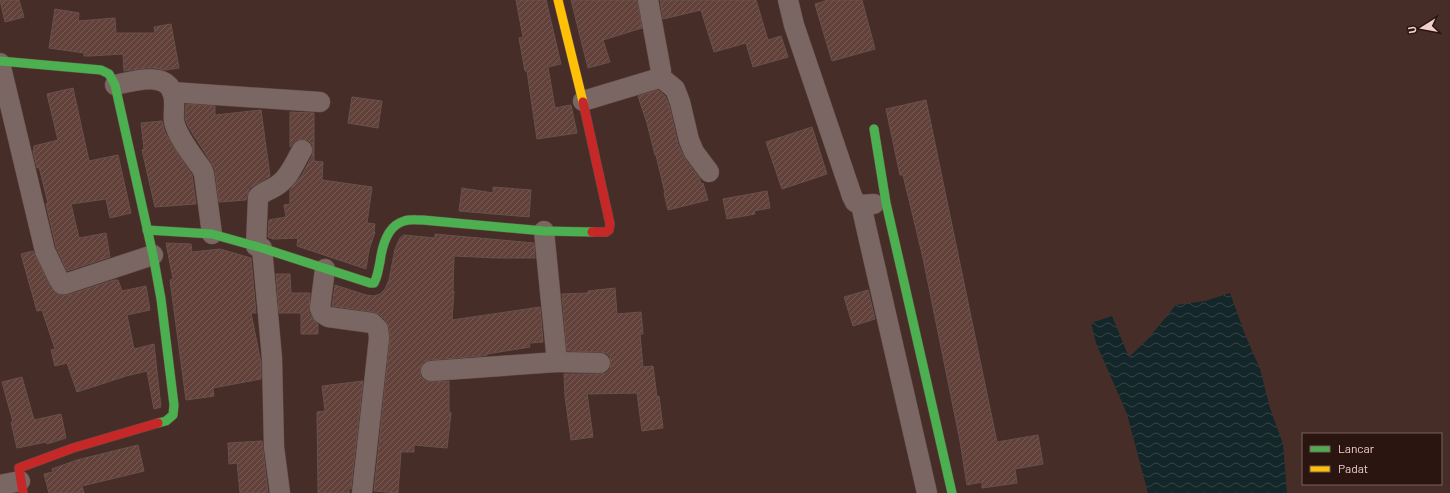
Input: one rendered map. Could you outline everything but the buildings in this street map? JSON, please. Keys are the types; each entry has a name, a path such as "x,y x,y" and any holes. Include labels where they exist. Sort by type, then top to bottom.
{"street":[{"path":"147,230 212,234 259,247 370,283 374,282 377,278 386,236 392,227 404,221 423,220 544,231 606,232 609,230 610,224 583,101 558,0"},
{"path":"583,101 656,79 659,76 660,71 648,0"},
{"path":"788,0 794,25 852,196 856,202 861,204 886,203"},
{"path":"0,485 21,487 18,468 99,439 166,421 173,415 174,410 161,299 153,255 115,85 109,74 101,70 0,62 45,251 62,284 153,255"},
{"path":"659,76 675,89 680,102 689,140 694,152 709,172"},
{"path":"115,85 151,79 159,79 168,85 172,92 174,122 178,132 204,174 212,234"},
{"path":"172,92 320,102"},
{"path":"874,129 886,203 952,493"},
{"path":"280,493 274,448 272,358 259,247 258,198 261,194 278,185 286,178 302,150"},
{"path":"861,204 927,493"},
{"path":"544,231 557,362"},
{"path":"325,269 320,308 322,314 328,317 372,323 378,329 379,338 362,493"},
{"path":"431,371 557,362 600,363"}],"water":[{"path":"1230,293 1246,337 1260,369 1270,408 1283,444 1287,493 1148,493 1127,414 1096,343 1091,323 1112,316 1129,357 1147,340 1176,305 1205,301"}],"traffic: fast":[{"path":"0,61 101,70 109,74 115,85 153,255 161,299 174,405 173,415 166,421 158,423"},
{"path":"874,129 886,203 952,493"},
{"path":"147,230 212,234 262,248 370,283 374,283 376,278 386,237 393,227 406,220 423,220 544,231 592,232"}],"traffic: slow":[{"path":"558,0 583,102"}],"traffic: jam":[{"path":"583,102 610,224 609,230 606,232 592,232"},
{"path":"23,493 19,468 73,448 158,423"}]}
